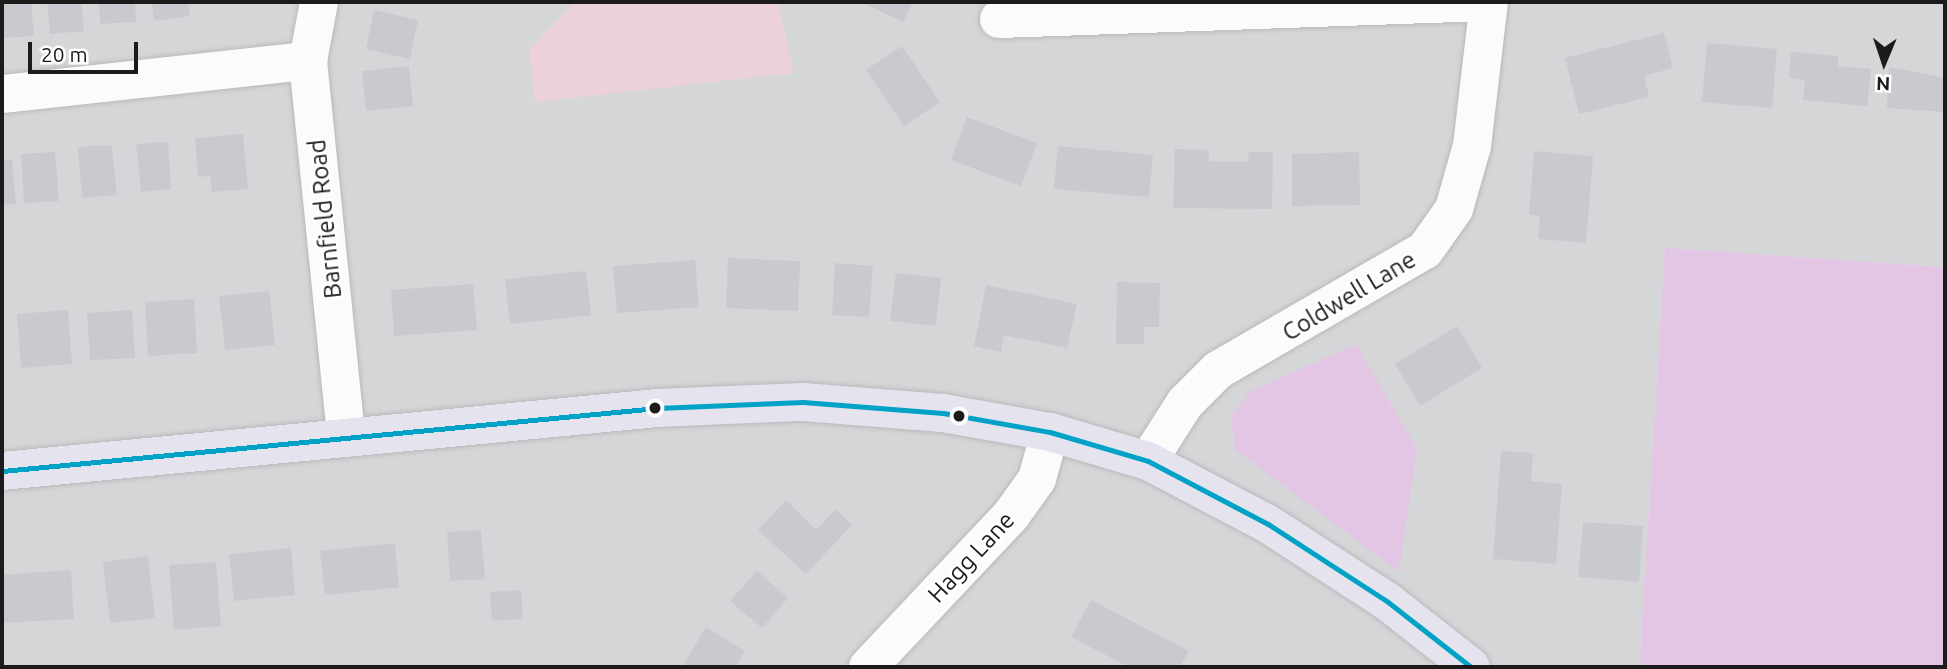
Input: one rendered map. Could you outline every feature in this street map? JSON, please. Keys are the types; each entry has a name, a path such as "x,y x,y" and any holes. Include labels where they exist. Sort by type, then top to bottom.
{"main road":[{"path":"2,471 657,408 803,402 943,413 1050,432 1148,461 1268,524 1388,601 1471,667"}],"street":[{"name":"Barnfield Road","path":"318,2 308,61 346,437"},
{"path":"999,19 1474,2"},
{"name":"Coldwell Lane","path":"1148,461 1185,403 1218,370 1425,250 1454,209 1472,146 1489,2"},
{"path":"2,94 308,61"},
{"name":"Hagg Lane","path":"868,667 1012,514 1037,479 1050,432"}],"shaded area":[{"path":"2,2 1945,2 1945,267 1665,248 1639,667 2,667"},
{"path":"575,2 778,2 794,73 535,102 529,51"},
{"path":"1665,248 1945,267 1945,667 1639,667"},
{"path":"1356,344 1417,449 1399,572 1235,450 1231,415 1251,391"}],"building":[{"path":"2,2 31,2 34,36 2,38"},
{"path":"47,2 81,2 84,31 50,34"},
{"path":"99,2 135,2 136,22 100,24"},
{"path":"152,2 188,2 190,16 154,21"},
{"path":"861,2 913,2 903,22"},
{"path":"374,10 418,20 410,59 366,49"},
{"path":"1664,33 1673,68 1644,76 1649,97 1579,114 1565,58"},
{"path":"1707,43 1777,49 1772,108 1702,102"},
{"path":"902,46 940,102 904,126 866,70"},
{"path":"1791,52 1838,56 1838,66 1871,69 1867,106 1803,100 1805,80 1789,78"},
{"path":"409,66 413,106 366,111 362,71"},
{"path":"1889,67 1945,78 1945,112 1887,108"},
{"path":"967,117 1037,143 1021,186 951,160"},
{"path":"243,134 248,189 212,192 210,176 198,177 195,138"},
{"path":"168,142 171,189 141,192 136,144"},
{"path":"112,145 117,195 82,198 78,147"},
{"path":"1058,146 1153,155 1149,197 1054,189"},
{"path":"1175,149 1209,150 1209,161 1225,162 1248,162 1249,152 1273,152 1272,209 1173,208"},
{"path":"1534,151 1593,156 1586,243 1538,239 1540,216 1529,215"},
{"path":"55,152 59,201 24,203 21,154"},
{"path":"1359,152 1360,205 1292,206 1292,154"},
{"path":"2,160 12,160 16,204 2,205"},
{"path":"728,258 800,261 798,311 726,308"},
{"path":"695,260 699,307 617,313 613,266"},
{"path":"835,263 873,266 869,317 832,315"},
{"path":"586,271 591,315 510,324 505,279"},
{"path":"896,273 941,278 936,326 890,321"},
{"path":"1117,282 1160,283 1159,327 1144,327 1144,344 1116,344"},
{"path":"473,284 477,330 394,336 391,290"},
{"path":"986,285 1077,304 1067,348 1004,335 1001,352 974,346"},
{"path":"269,291 275,345 225,350 219,296"},
{"path":"194,299 197,353 148,356 145,302"},
{"path":"68,310 72,364 21,368 17,314"},
{"path":"132,310 135,358 90,360 87,313"},
{"path":"1457,326 1482,368 1420,406 1395,364"},
{"path":"1501,451 1533,453 1531,481 1562,484 1556,564 1493,559"},
{"path":"786,500 816,530 836,509 852,525 806,574 758,530"},
{"path":"1583,522 1643,526 1639,582 1578,577"},
{"path":"481,530 485,579 450,581 447,532"},
{"path":"395,543 399,587 325,595 320,551"},
{"path":"291,548 295,595 234,601 229,554"},
{"path":"148,556 155,618 110,623 103,562"},
{"path":"216,562 221,626 174,630 169,565"},
{"path":"71,570 74,619 2,623 2,575"},
{"path":"757,571 788,598 762,628 730,601"},
{"path":"521,590 523,619 492,621 490,592"},
{"path":"1091,600 1189,651 1180,667 1129,667 1071,637"},
{"path":"706,627 745,651 735,667 682,667"}],"transit line":[{"path":"2,471 657,408 803,402 943,413 1050,432 1148,461 1268,524 1388,602 1471,667"}]}
